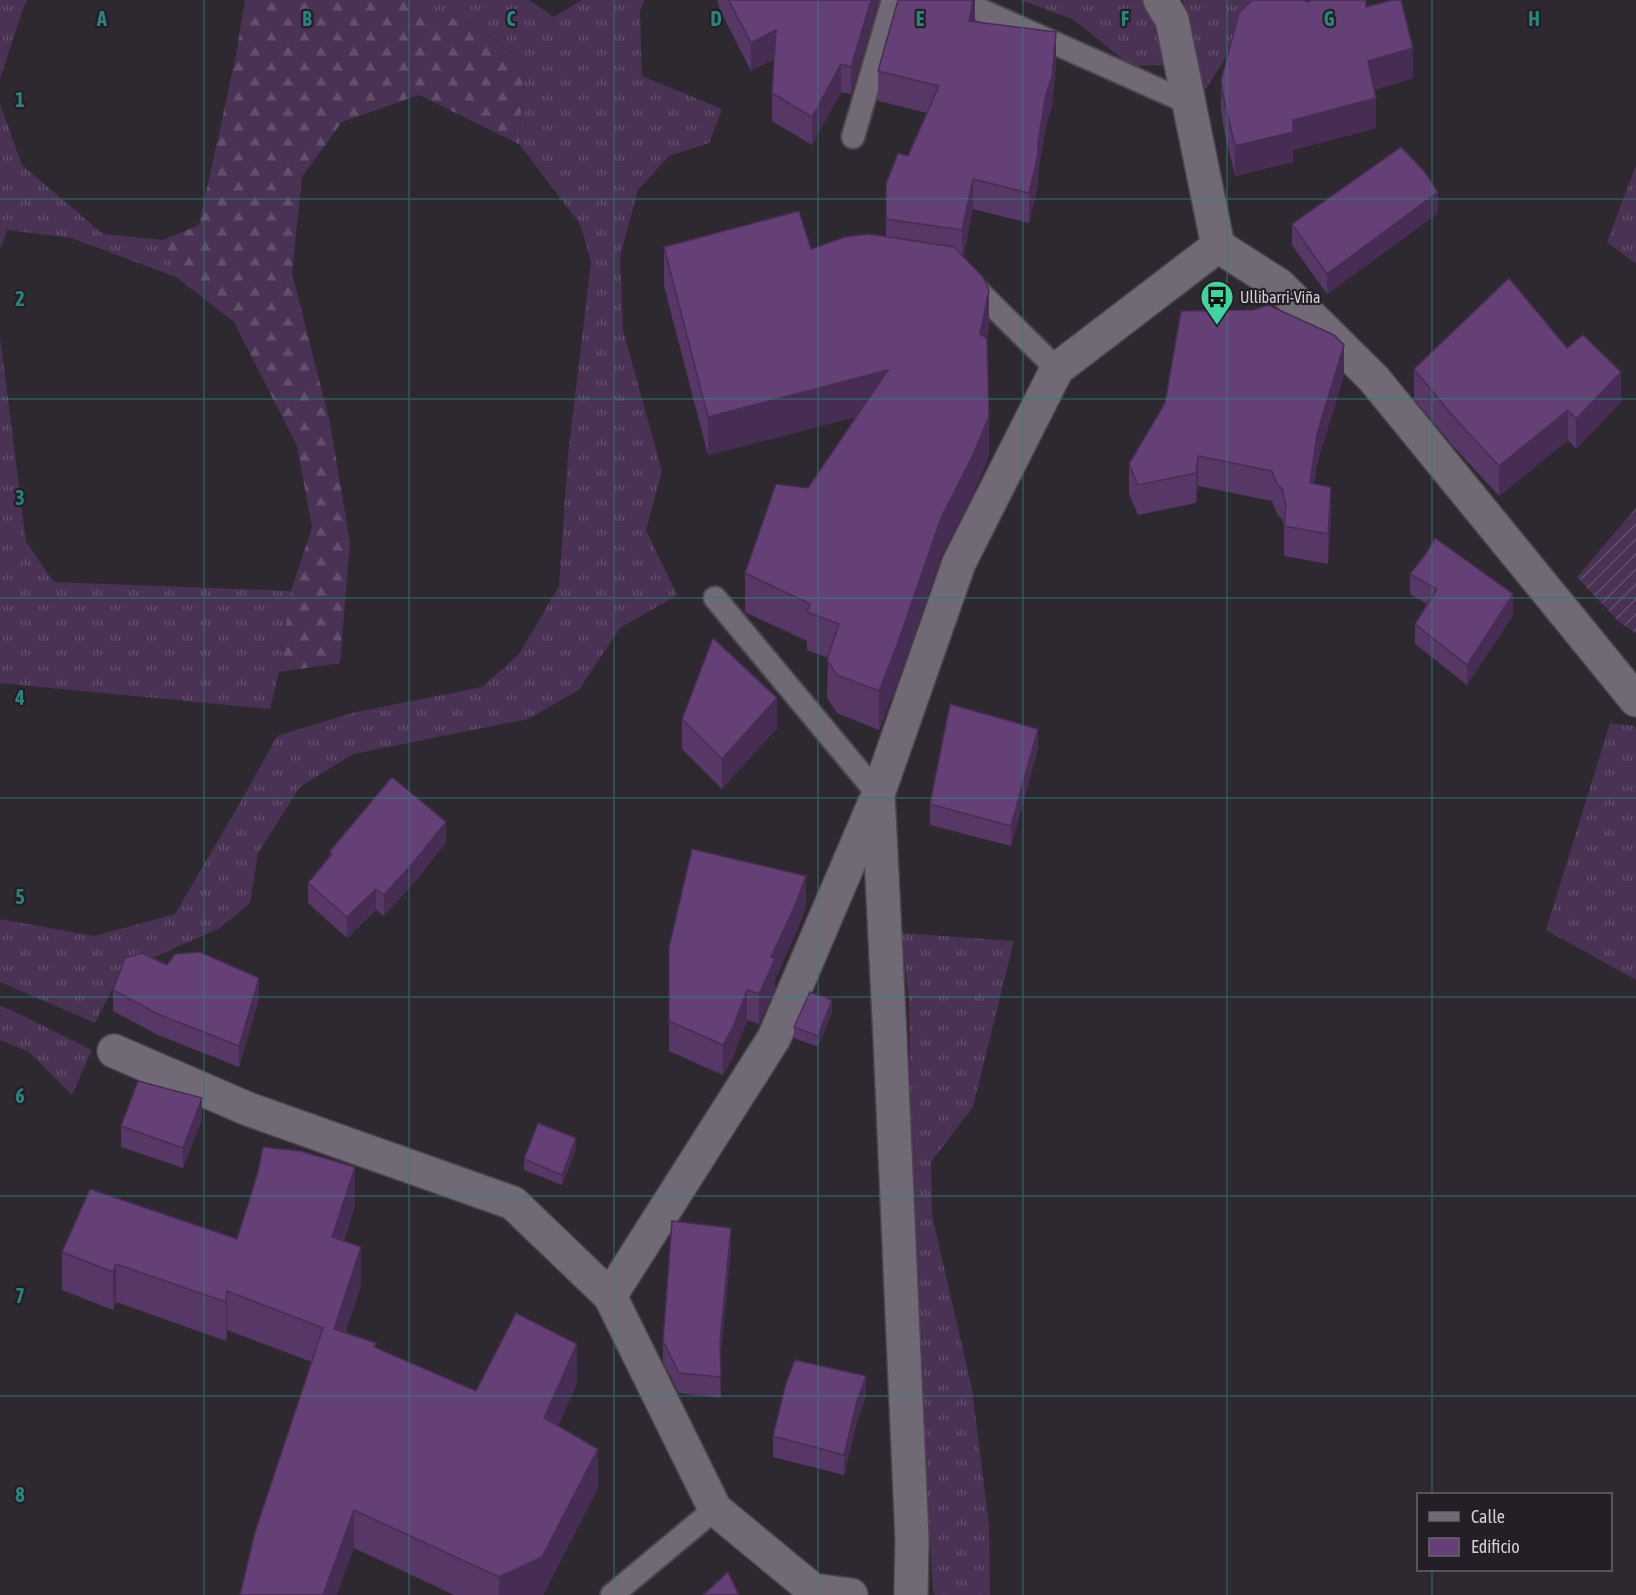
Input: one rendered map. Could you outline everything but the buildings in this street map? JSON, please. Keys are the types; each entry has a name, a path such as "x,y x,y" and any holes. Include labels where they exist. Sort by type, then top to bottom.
{"street":[{"path":"1160,0 1172,20 1218,246 1279,285 1374,379 1636,699"},
{"path":"610,1296 774,1038 878,795 959,563 1057,369 1218,246"},
{"path":"878,795 912,1539 911,1595"},
{"path":"114,1051 248,1109 513,1203 610,1296 715,1509 813,1590 851,1595"}],"lane":[{"path":"854,137 893,0"},
{"path":"958,0 1189,103"},
{"path":"949,271 960,273 1057,369"},
{"path":"715,598 878,795"},
{"path":"612,1595 715,1509"}],"green space":[{"path":"0,0 27,0 0,79"},
{"path":"245,0 406,0 477,27 524,63 519,144 419,95 342,122 302,177 292,273 330,423 350,542 340,663 279,672 291,591 312,527 297,446 234,322 176,277 163,240 199,225 236,55"},
{"path":"406,0 529,0 554,17 582,0 645,0 640,10 642,76 722,109 709,143 669,156 638,190 620,256 623,330 662,471 646,530 677,595 620,628 579,690 528,719 353,754 300,787 258,853 250,903 220,928 121,972 95,1023 0,982 0,919 94,936 175,914 277,736 352,713 482,687 519,654 559,586 568,455 591,262 580,224 519,144 524,63 477,27"},
{"path":"1021,0 1147,0 1166,65 1131,66 1074,20"},
{"path":"1183,0 1268,0 1253,15 1198,101"},
{"path":"0,104 22,165 103,234 163,240 176,277 71,238 7,230 0,249"},
{"path":"1636,165 1636,264 1607,242"},
{"path":"0,336 26,542 54,582 291,591 279,672 270,709 0,683"},
{"path":"1636,508 1636,633 1619,622 1577,577"},
{"path":"1610,723 1634,726 1636,729 1636,980 1546,930"},
{"path":"901,933 1014,941 973,1107 931,1162 932,1215 972,1389 989,1525 990,1595 935,1595 933,1592 912,1205 909,1001"},
{"path":"0,1006 92,1050 72,1095 29,1052 0,1040"}],"place":[{"name":"Ullibarri-Viña","path":"1217,326"}]}
